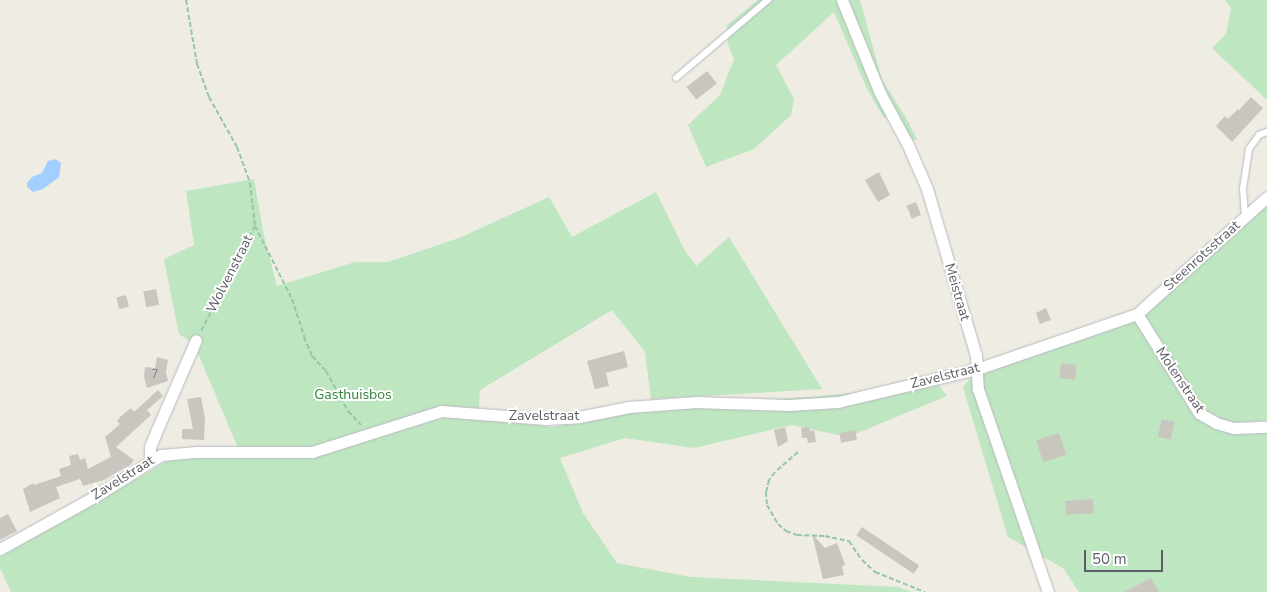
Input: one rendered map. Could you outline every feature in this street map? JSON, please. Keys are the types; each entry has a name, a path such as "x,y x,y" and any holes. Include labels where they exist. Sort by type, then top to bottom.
{"street":[{"name":"Meistraat","path":"842,0 880,93 908,145 927,189 976,356 978,388 1048,592"},
{"name":"Steenrotsstraat","path":"1137,314 1267,197"},
{"name":"Zavelstraat","path":"0,549 94,497 150,460 161,455 178,452 312,452 441,411 546,419 579,417 629,407 697,402 788,404 838,402 977,369 1137,314"},
{"name":"Molenstraat","path":"1137,314 1199,413 1216,423 1234,428 1267,427"},
{"path":"150,460 150,447 196,340"}],"lane":[{"path":"676,78 768,0"},
{"path":"1245,217 1243,189 1249,149 1259,135 1267,132"}],"path":[{"name":"Wolvenstraat","path":"186,0 197,64 209,97 237,146 250,183 255,226 196,340"},
{"path":"255,226 292,299 312,356 326,371 348,411 369,434"},
{"path":"798,452 775,472 769,480 766,492 767,505 775,519 786,531 797,535 825,536 850,541 867,566 888,578 925,592"}],"green space":[{"path":"758,0 860,0 882,80 917,139 907,142 893,112 884,118 867,89 834,12 776,65 794,99 791,115 754,149 706,167 688,125 720,95 734,59 728,44 727,25"},
{"path":"1225,0 1267,0 1267,100 1212,48 1226,34 1231,9"},
{"name":"Gasthuisbos","path":"254,179 264,236 277,286 355,262 388,262 459,238 549,197 572,237 656,192 684,249 696,266 729,237 822,389 651,399 645,352 612,310 480,390 478,419 555,427 625,410 695,403 809,397 912,387 933,378 947,396 848,437 791,425 694,448 625,438 560,458 583,513 617,563 691,577 898,587 912,592 11,592 0,568 0,557 171,459 241,455 194,344 179,334 164,259 194,245 186,191"},
{"path":"1267,203 1267,420 1232,424 1204,410 1143,315"},
{"path":"1136,319 1199,419 1267,430 1267,592 1079,592 1063,568 1008,537 963,387 974,374"}],"water":[{"path":"56,159 61,163 59,177 43,189 33,192 27,187 27,183 32,177 42,173 48,161"}],"building":[{"path":"707,71 717,84 696,100 687,87"},
{"path":"1251,97 1263,108 1232,142 1216,126 1225,116 1228,119 1239,110"},
{"path":"879,172 890,195 878,202 865,180"},
{"path":"916,202 921,215 912,219 907,206"},
{"path":"156,289 159,305 146,307 143,291"},
{"path":"126,295 129,307 119,309 116,297"},
{"path":"1046,308 1051,320 1040,324 1036,313"},
{"path":"624,351 628,367 606,373 609,386 595,389 587,361"},
{"path":"157,357 168,360 166,372 168,381 147,388 144,377 145,367 155,368"},
{"path":"1061,363 1077,365 1075,380 1059,378"},
{"path":"158,390 163,396 147,410 151,415 116,447 134,460 130,465 104,480 83,486 80,479 56,487 60,498 30,512 23,489 33,483 34,485 61,476 59,469 71,465 69,456 78,454 80,460 85,458 88,469 111,457 105,437 120,424 117,421 120,417 131,408 134,412"},
{"path":"201,397 205,418 204,440 182,439 182,429 193,429 187,399"},
{"path":"1162,419 1175,422 1171,439 1158,437"},
{"path":"785,427 788,441 778,447 774,430"},
{"path":"809,427 810,431 814,430 816,442 808,443 807,438 802,438 801,428"},
{"path":"855,430 857,440 841,443 839,433"},
{"path":"1059,433 1066,455 1043,462 1036,440"},
{"path":"1093,499 1094,513 1066,515 1065,501"},
{"path":"8,514 17,531 0,540 0,518"},
{"path":"862,527 919,566 914,574 856,535"},
{"path":"812,534 825,548 837,543 845,564 842,567 844,575 823,579"},
{"path":"1151,578 1159,592 1124,592"}]}
